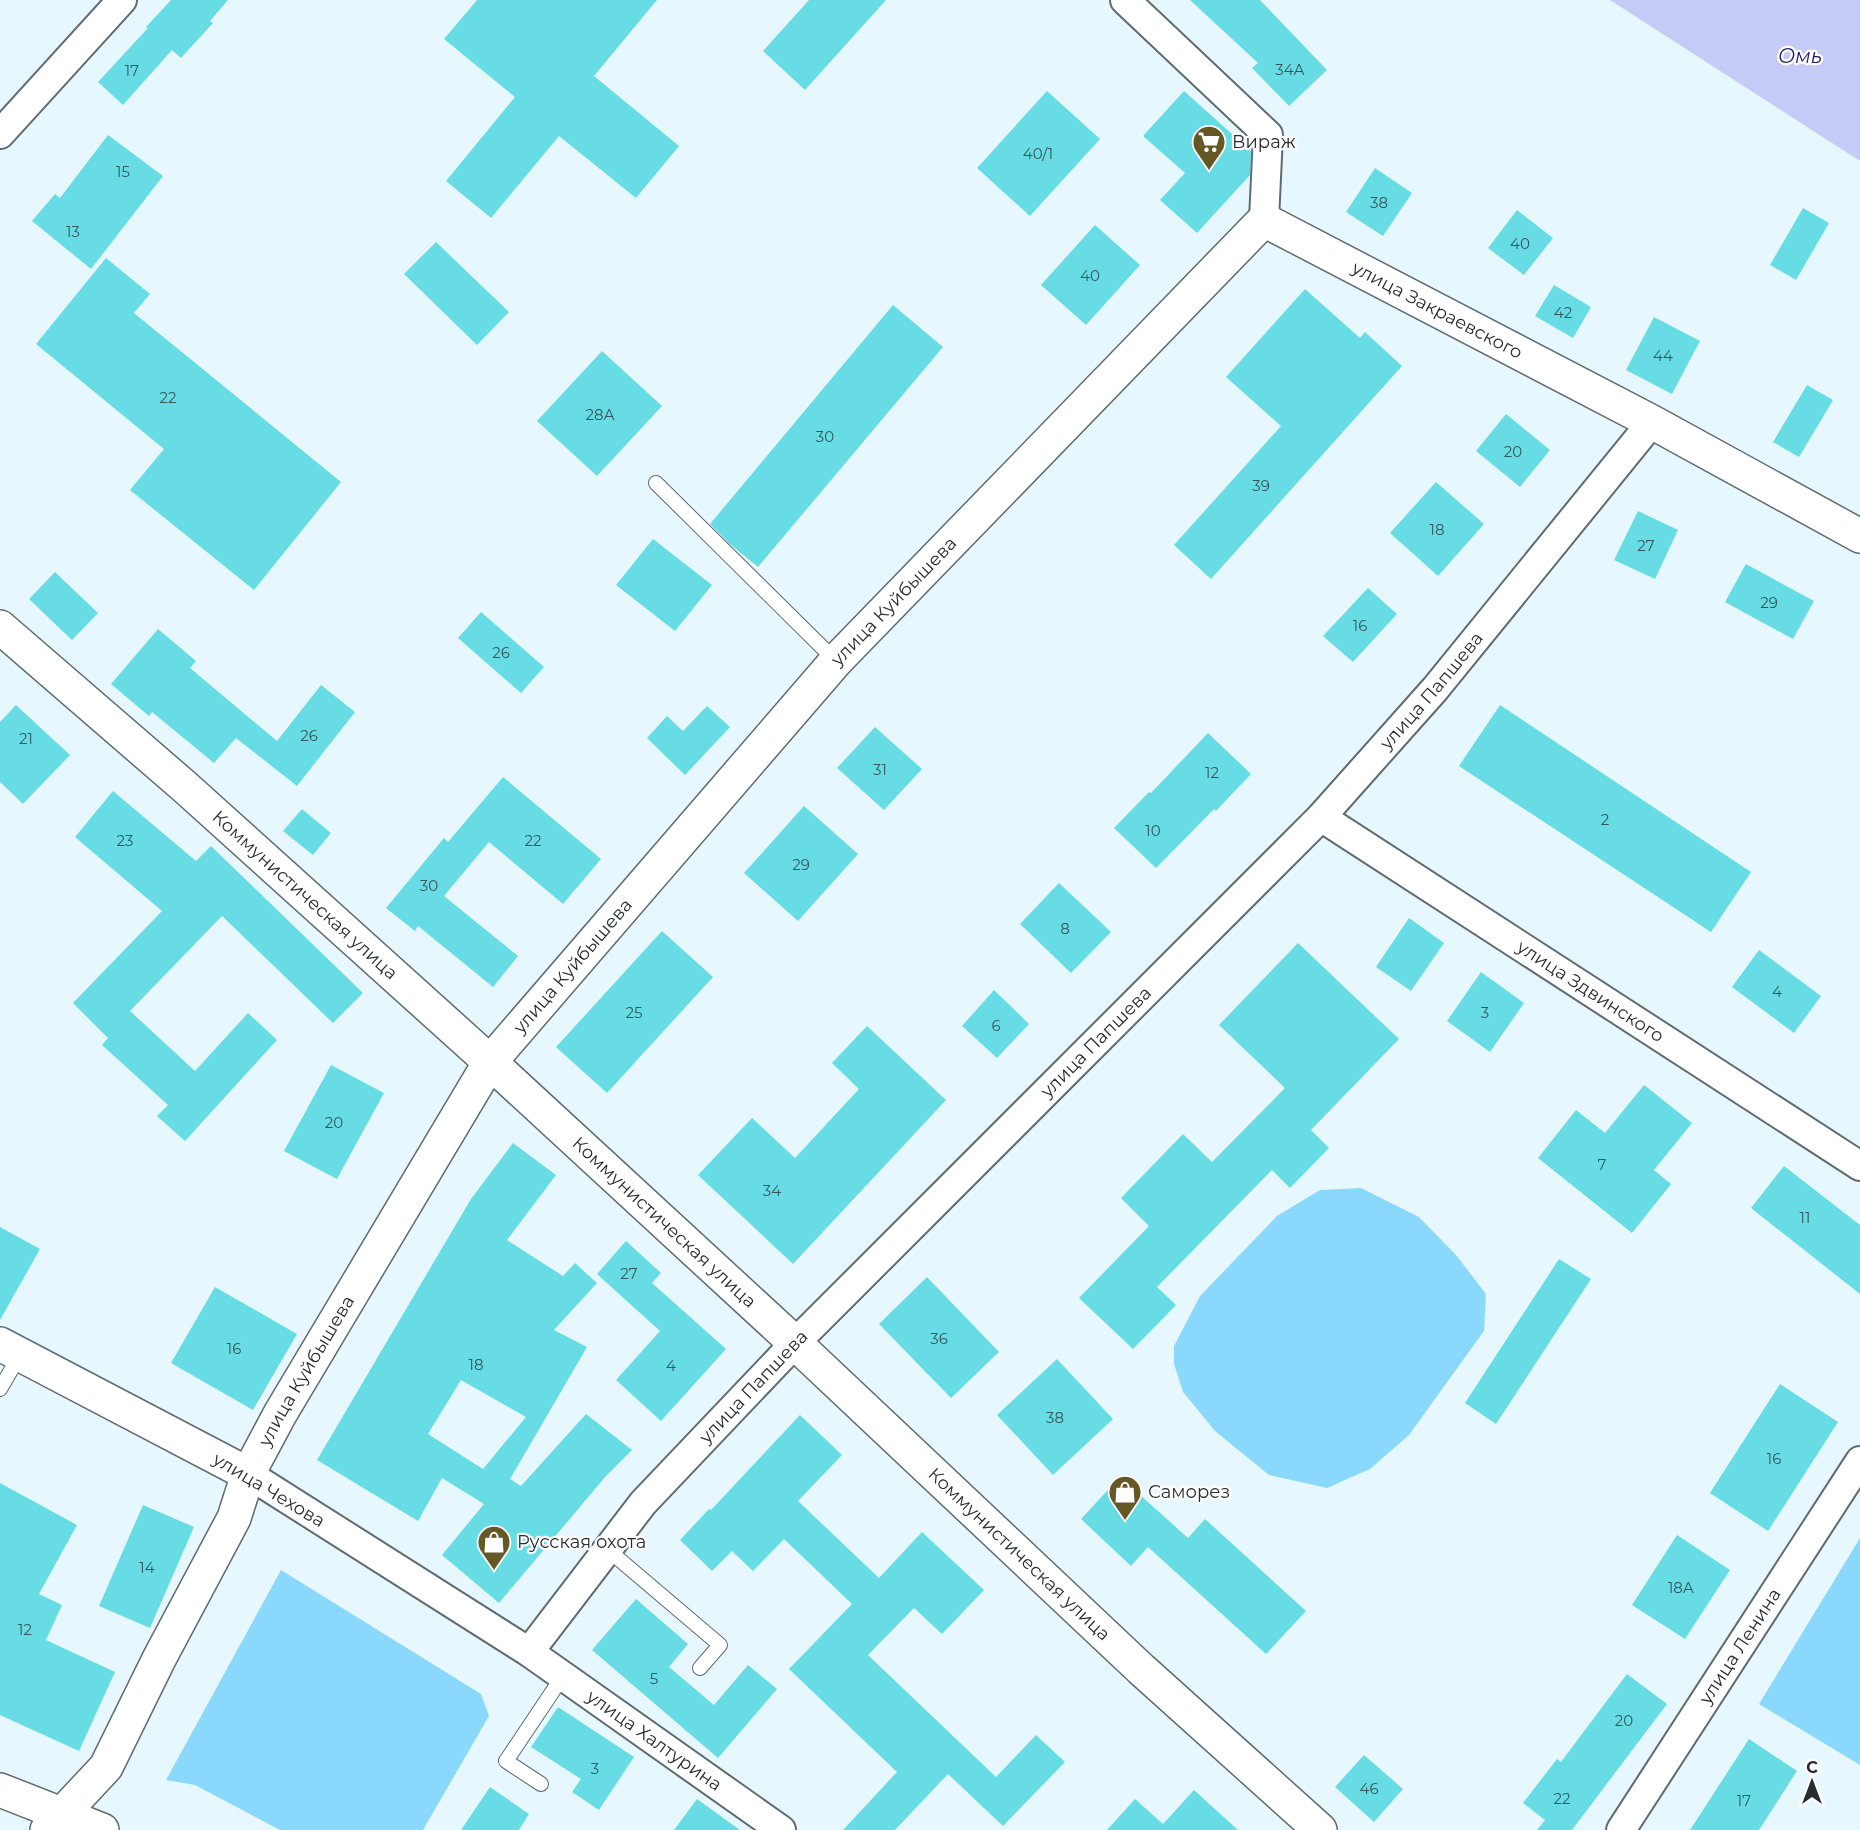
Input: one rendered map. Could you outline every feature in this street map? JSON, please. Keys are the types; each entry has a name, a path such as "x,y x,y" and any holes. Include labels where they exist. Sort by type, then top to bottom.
{"street":[{"path":"0,134 122,0"},
{"path":"1125,0 1268,135 1264,220"},
{"name":"улица Закраевского","path":"1264,220 1652,422 1860,536"},
{"name":"улица Куйбышева","path":"54,1822 106,1767 159,1659 234,1518 248,1474 280,1414 490,1062 836,661 1264,220"},
{"name":"улица Папшева","path":"529,1652 643,1503 795,1343 1322,817 1435,689 1652,422"},
{"name":"Коммунистическая улица","path":"0,627 186,787 490,1062 795,1343 1141,1669 1320,1830"},
{"name":"улица Здвинского","path":"1322,817 1860,1166"},
{"name":"улица Чехова","path":"10,1349 248,1474 529,1652"},
{"name":"улица Ленина","path":"1621,1830 1860,1461"},
{"name":"улица Халтурина","path":"529,1652 781,1830"},
{"path":"0,1790 54,1822 102,1830"}],"lane":[{"path":"656,483 836,661"},
{"path":"0,1389 10,1349"},
{"path":"607,1549 720,1645 700,1668"},
{"path":"541,1784 506,1761 563,1676"}],"shaded area":[{"path":"1361,1188 1419,1217 1456,1255 1486,1294 1484,1331 1409,1435 1370,1469 1327,1488 1269,1475 1215,1431 1183,1392 1174,1364 1174,1346 1200,1296 1277,1216 1320,1190"},
{"path":"1860,1538 1860,1765 1759,1704"},
{"path":"281,1570 481,1694 489,1716 423,1830 280,1830 195,1785 166,1780"}],"water":[{"name":"Омь","path":"1610,0 1860,0 1860,161"}],"building":[{"path":"171,0 228,0 210,21 213,23 181,58 172,50 123,105 98,82"},
{"path":"477,0 657,0 594,76 679,146 636,198 559,136 491,218 446,181 515,97 444,39"},
{"path":"809,0 886,0 805,90 763,51"},
{"path":"1190,0 1260,0 1327,70 1289,106 1252,68 1258,63"},
{"path":"1047,91 1100,139 1030,216 977,168"},
{"path":"1184,91 1251,151 1250,175 1197,233 1160,200 1185,173 1143,136"},
{"path":"108,135 163,176 91,269 32,221 55,194 60,198"},
{"path":"1375,168 1412,193 1383,236 1346,212"},
{"path":"1803,208 1829,223 1796,280 1770,265"},
{"path":"1517,210 1553,238 1524,275 1488,248"},
{"path":"1095,225 1140,265 1086,325 1041,285"},
{"path":"436,242 509,312 477,345 404,274"},
{"path":"106,258 150,294 134,313 341,482 254,590 130,490 164,449 36,344"},
{"path":"1554,285 1591,307 1573,338 1535,316"},
{"path":"1305,289 1360,338 1365,332 1402,366 1211,579 1174,545 1281,426 1226,377"},
{"path":"893,305 943,347 758,567 710,524"},
{"path":"1654,317 1700,341 1672,394 1626,370"},
{"path":"602,351 662,406 597,476 537,421"},
{"path":"1807,385 1833,400 1799,457 1773,442"},
{"path":"1506,414 1550,450 1520,487 1476,451"},
{"path":"1436,482 1484,524 1438,576 1390,533"},
{"path":"1638,511 1678,530 1655,579 1614,560"},
{"path":"653,539 712,585 675,631 616,585"},
{"path":"1746,564 1814,601 1793,639 1725,602"},
{"path":"55,572 98,613 72,640 29,599"},
{"path":"1368,588 1397,614 1353,662 1323,636"},
{"path":"481,612 544,667 521,693 458,638"},
{"path":"158,629 196,661 190,668 277,741 321,685 355,712 297,786 236,738 214,763 152,712 149,716 111,684"},
{"path":"16,705 70,755 23,804 0,782 0,722"},
{"path":"1500,705 1751,872 1711,932 1459,766"},
{"path":"707,706 730,727 685,775 647,738 667,716 683,731"},
{"path":"875,727 922,769 884,810 837,768"},
{"path":"1208,733 1251,774 1156,868 1114,828"},
{"path":"503,777 601,859 563,904 489,842 444,896 518,956 493,987 418,926 415,931 386,908 444,838 448,842"},
{"path":"113,791 196,861 211,846 363,993 333,1023 222,916 130,1011 195,1071 248,1013 277,1040 185,1141 157,1116 168,1105 102,1045 108,1038 73,1003 162,911 75,837"},
{"path":"804,806 858,854 798,921 744,873"},
{"path":"302,809 331,833 313,855 283,831"},
{"path":"1059,883 1111,932 1071,973 1020,924"},
{"path":"1409,918 1444,943 1411,991 1376,967"},
{"path":"662,931 713,977 607,1093 556,1047"},
{"path":"1298,943 1399,1039 1311,1130 1329,1148 1290,1188 1272,1170 1157,1287 1176,1305 1133,1349 1079,1298 1149,1226 1121,1198 1183,1134 1212,1162 1285,1088 1219,1025"},
{"path":"1759,950 1821,996 1794,1033 1732,987"},
{"path":"1481,972 1524,1003 1490,1052 1447,1021"},
{"path":"994,990 1029,1024 997,1058 962,1026"},
{"path":"867,1026 946,1100 793,1264 698,1175 752,1118 795,1158 859,1089 832,1063"},
{"path":"331,1065 384,1093 337,1179 284,1151"},
{"path":"1644,1085 1692,1123 1654,1170 1671,1184 1632,1233 1538,1158 1576,1110 1605,1133"},
{"path":"513,1143 556,1175 507,1240 563,1276 575,1263 597,1283 554,1330 587,1347 510,1479 521,1486 586,1414 632,1450 606,1476 499,1603 442,1555 484,1504 442,1478 418,1521 317,1460 471,1199","holes":["461,1380 526,1417 483,1469 428,1434"]},
{"path":"1784,1166 1860,1225 1860,1294 1751,1208"},
{"path":"0,1227 40,1249 0,1320"},
{"path":"626,1241 661,1273 652,1283 726,1349 661,1421 616,1380 660,1331 597,1274"},
{"path":"1559,1259 1591,1279 1496,1424 1465,1403"},
{"path":"927,1277 999,1352 951,1398 879,1324"},
{"path":"215,1287 297,1334 253,1410 171,1363"},
{"path":"1057,1359 1113,1419 1053,1475 997,1415"},
{"path":"1780,1384 1838,1422 1768,1531 1710,1493"},
{"path":"800,1415 842,1455 798,1501 879,1578 922,1532 984,1590 942,1634 914,1608 868,1655 996,1777 1036,1735 1065,1762 1003,1826 948,1774 895,1830 843,1830 897,1772 789,1669 852,1604 784,1539 753,1571 732,1551 712,1571 680,1540"},
{"path":"1120,1477 1188,1538 1205,1519 1306,1611 1266,1654 1148,1547 1131,1566 1081,1519"},
{"path":"0,1483 77,1525 39,1594 62,1605 46,1640 115,1672 79,1751 0,1715"},
{"path":"143,1505 194,1527 150,1628 99,1606"},
{"path":"1677,1535 1730,1570 1685,1639 1632,1605"},
{"path":"636,1599 688,1644 669,1667 714,1705 748,1665 777,1689 718,1758 592,1650"},
{"path":"1627,1674 1667,1704 1572,1830 1537,1830 1545,1820 1523,1803 1557,1759 1561,1762"},
{"path":"558,1707 634,1757 599,1810 572,1792 581,1779 531,1747"},
{"path":"1749,1739 1797,1771 1759,1830 1690,1830"},
{"path":"1364,1755 1403,1789 1374,1822 1335,1787"},
{"path":"490,1787 529,1814 519,1830 461,1830"},
{"path":"1194,1790 1238,1830 1107,1830 1135,1799 1163,1824"},
{"path":"697,1799 740,1830 674,1830"}],"place":[{"name":"Вираж","path":"1209,171"},
{"name":"Саморез","path":"1125,1521"},
{"name":"Русская охота","path":"494,1571"}]}
